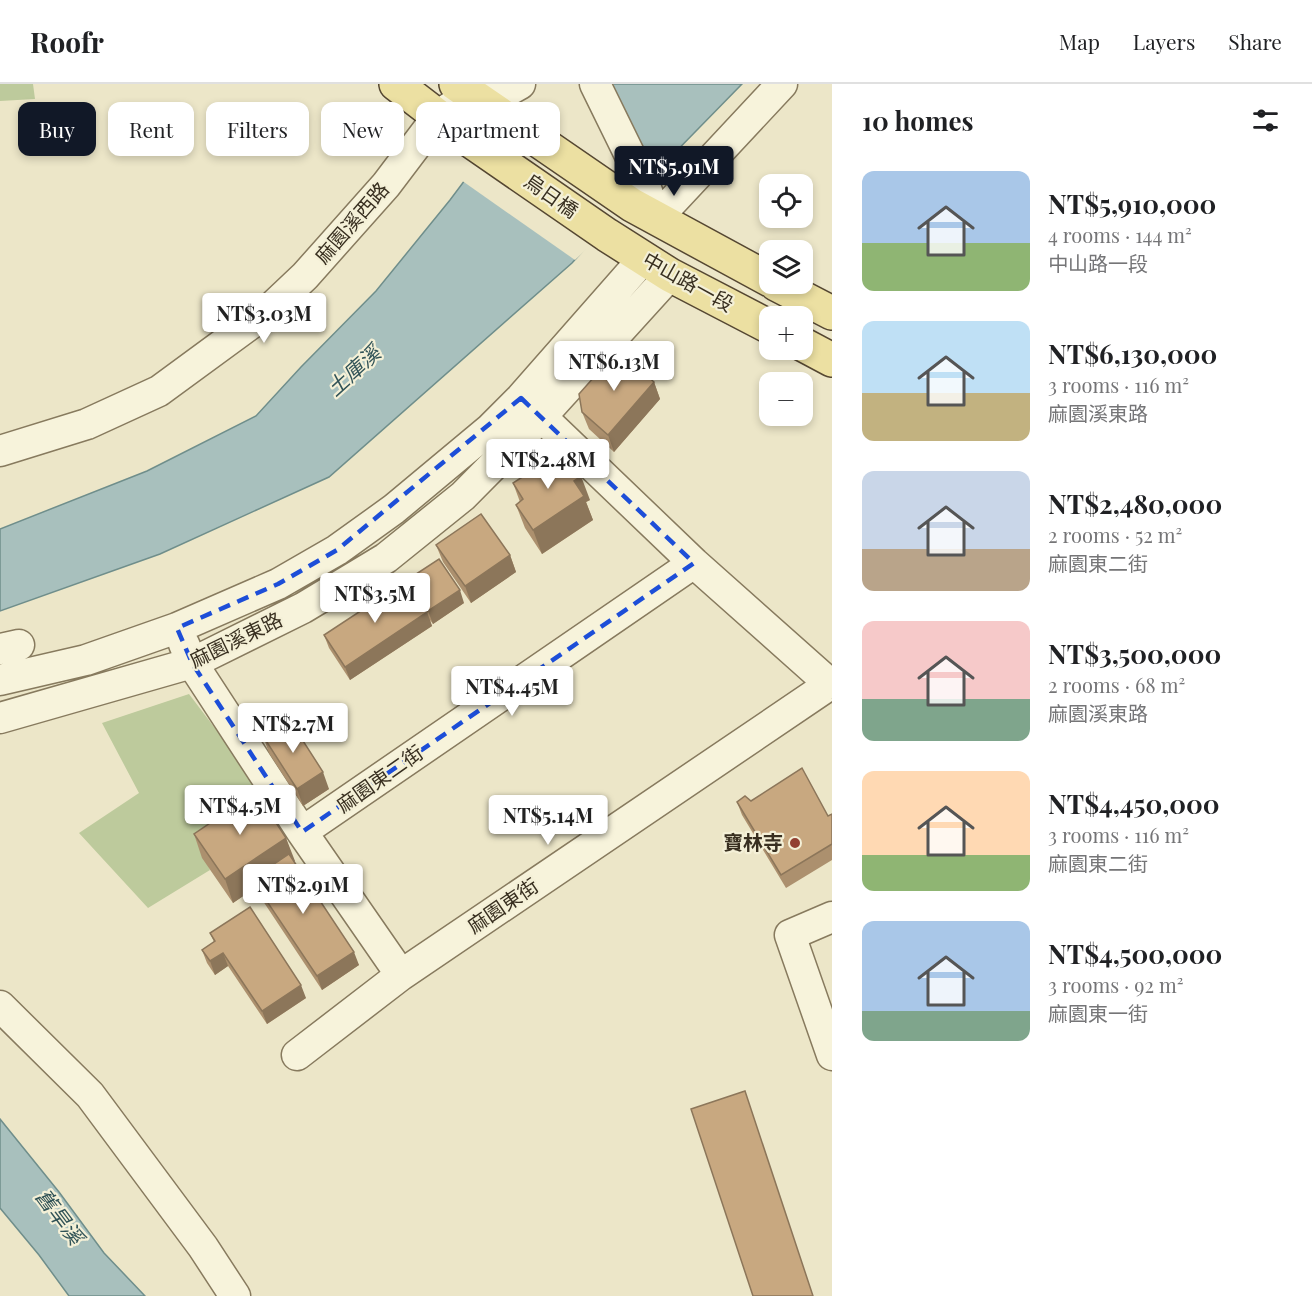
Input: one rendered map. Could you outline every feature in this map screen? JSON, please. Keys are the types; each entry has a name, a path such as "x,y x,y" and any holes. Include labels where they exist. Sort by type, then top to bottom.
{"main road":[{"path":"396,84 420,102"},
{"name":"烏日橋","path":"478,94 645,204"},
{"name":"烏日橋","path":"493,156 607,235"},
{"name":"中山路一段","path":"645,204 759,273"},
{"name":"中山路一段","path":"607,235 657,267 759,321"},
{"path":"795,294 832,313"},
{"path":"813,350 832,360"}],"street":[{"path":"464,102 478,94 520,84"},
{"path":"595,84 645,204 782,84"},
{"name":"麻園溪西路","path":"0,451 87,424 159,391 268,311 305,276 386,185 416,146"},
{"name":"麻園溪東路","path":"0,718 192,663 303,608 386,558 463,496 531,408 657,267"},
{"path":"531,408 694,563 831,683"},
{"name":"麻園溪東路","path":"0,680 86,660 177,628 278,584 337,550 394,509 450,463 531,408"},
{"name":"麻園東二街","path":"302,832 694,563"},
{"path":"177,628 192,663 302,832 401,975"},
{"name":"麻園東街","path":"297,1055 401,975 831,683"},
{"path":"832,916 790,935 832,1055"},
{"path":"0,1006 90,1095 202,1246 235,1296"}],"highlighted area":[{"path":"521,398 694,563 302,832 192,663 177,628 278,584 337,550"}],"green space":[{"path":"0,84 33,84 35,99 0,101"},
{"path":"189,694 274,806 197,842 210,870 148,908 79,833 139,793 102,723"}],"water":[{"name":"土庫溪","path":"537,84 742,84 652,176 572,263 329,477 160,554 0,611 0,529 147,471 256,416 376,291 483,156 560,156 560,102 524,102"},
{"name":"舊旱溪","path":"0,1119 59,1192 104,1253 145,1296 69,1296 0,1208"}],"pier":[{"path":"533,84 613,84 655,177 601,236 575,260 461,180 479,156 560,156 560,102 520,102"}],"building":[{"path":"618,350 654,382 608,435 582,412 579,394"},
{"path":"566,454 581,476 574,481 584,496 533,530 516,505 523,499 513,483 556,455 559,459"},
{"path":"481,514 510,555 465,586 436,545"},
{"path":"439,559 460,590 428,611 407,580"},
{"path":"406,581 427,612 345,667 324,635"},
{"path":"289,719 323,772 297,789 263,736"},
{"name":"寶林寺","path":"802,768 828,816 832,814 832,844 781,875 737,802 745,796 751,801"},
{"path":"256,792 286,838 225,879 194,834"},
{"path":"289,854 354,952 317,976 252,879"},
{"path":"250,907 301,985 262,1011 223,953 210,961 202,950 215,941 210,933"},
{"path":"745,1091 813,1296 753,1296 691,1109"}],"place":[{"name":"寶林寺","path":"795,843"}]}
